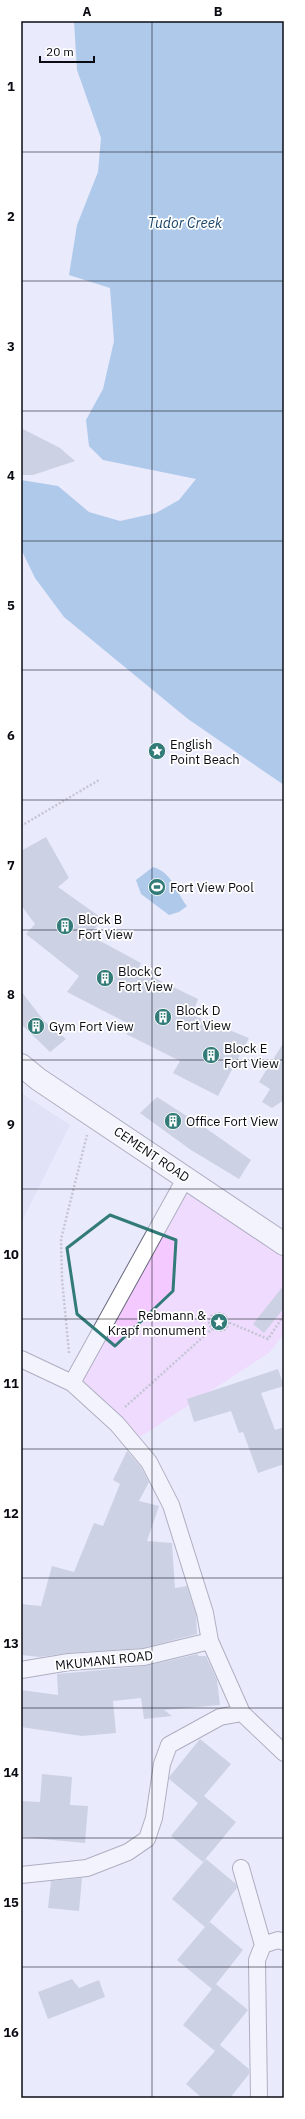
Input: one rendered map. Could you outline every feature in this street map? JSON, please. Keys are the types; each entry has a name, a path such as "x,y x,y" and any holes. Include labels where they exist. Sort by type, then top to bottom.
{"main road":[{"name":"CEMENT ROAD","path":"21,1065 38,1079 284,1244"}],"street":[{"path":"72,1383 186,1177"},
{"path":"21,1359 72,1383 117,1424 149,1462 171,1505 205,1613 210,1641 242,1713 284,1753"},
{"name":"MKUMANI ROAD","path":"21,1670 69,1662 144,1658 210,1641"},
{"path":"21,1875 87,1868 128,1852 147,1838 154,1818 162,1764 169,1745 220,1717 242,1713"},
{"path":"241,1868 263,1945 257,1960 259,2098"},
{"path":"263,1945 278,1940 284,1942"}],"path":[{"path":"21,826 99,780"},
{"path":"72,1383 62,1279 61,1239 92,1114"},
{"path":"218,1314 225,1315 228,1322 227,1327 223,1331 212,1329 208,1324 211,1316 218,1314"},
{"path":"228,1322 268,1339 284,1315"},
{"path":"125,1407 212,1329"}],"highlighted area":[{"path":"110,1215 176,1240 173,1291 115,1346 77,1314 67,1248"}],"shaded area":[{"path":"21,1093 70,1125 21,1223"},
{"path":"190,1179 284,1250 284,1333 270,1352 140,1437 72,1383"}],"water":[{"name":"Tudor Creek","path":"74,21 284,21 284,785 188,719 64,617 35,578 21,549 21,480 58,486 89,512 120,521 156,513 179,500 196,479 103,460 89,446 86,420 103,389 114,341 110,288 69,275 77,225 98,172 101,138 77,70"},
{"name":"Fort View Pool","path":"153,867 160,870 169,878 187,906 179,912 169,915 141,894 136,880"}],"building":[{"path":"21,428 60,448 75,461 33,475 21,475"},
{"path":"46,837 69,878 58,887 103,919 89,935 141,963 138,970 198,999 192,1015 249,1038 218,1096 173,1073 180,1061 126,1034 131,1025 67,992 79,976 26,934 35,924 21,905 21,851"},
{"name":"Gym Fort View","path":"21,991 44,1021 66,1039 50,1052 21,1024"},
{"path":"284,1042 284,1100 272,1108 262,1102 270,1089 259,1082"},
{"path":"157,1097 207,1129 251,1160 239,1179 191,1150 140,1113"},
{"path":"284,1285 284,1308 264,1333 253,1324"},
{"path":"278,1369 284,1386 261,1393 275,1430 284,1427 284,1464 258,1473 243,1432 239,1433 231,1411 194,1422 187,1399"},
{"path":"127,1451 141,1467 149,1482 139,1501 159,1506 147,1541 172,1543 175,1588 187,1586 196,1615 197,1634 143,1648 68,1653 40,1657 21,1655 21,1604 41,1606 52,1566 74,1572 94,1523 103,1526 120,1484 113,1480"},
{"path":"198,1654 198,1656 206,1656 217,1680 220,1705 164,1710 172,1716 144,1719 141,1698 113,1701 116,1733 82,1736 21,1727 21,1690 58,1695 57,1674 145,1666"},
{"path":"200,1739 231,1764 204,1796 236,1822 203,1862 171,1836 198,1803 169,1779"},
{"path":"42,1774 72,1777 70,1805 88,1806 85,1843 21,1837 21,1801 40,1802"},
{"path":"206,1859 236,1884 237,1888 207,1925 210,1922 243,1950 216,1984 248,2010 219,2046 220,2045 249,2069 249,2074 230,2098 202,2098 186,2084 215,2051 183,2025 212,1989 177,1960 205,1927 172,1899"},
{"path":"82,1878 79,1911 48,1908 51,1881"},
{"path":"72,1979 79,1988 99,1980 105,1997 48,2019 38,1992"}],"place":[{"name":"English Point Beach","path":"157,751"},
{"name":"Fort View Pool","path":"157,887"},
{"name":"Block B Fort View","path":"65,926"},
{"name":"Block C Fort View","path":"105,978"},
{"name":"Block D Fort View","path":"163,1017"},
{"name":"Gym Fort View","path":"36,1026"},
{"name":"Block E Fort View","path":"211,1055"},
{"name":"Office Fort View","path":"173,1121"},
{"name":"Rebmann & Krapf monument","path":"219,1322"}]}
